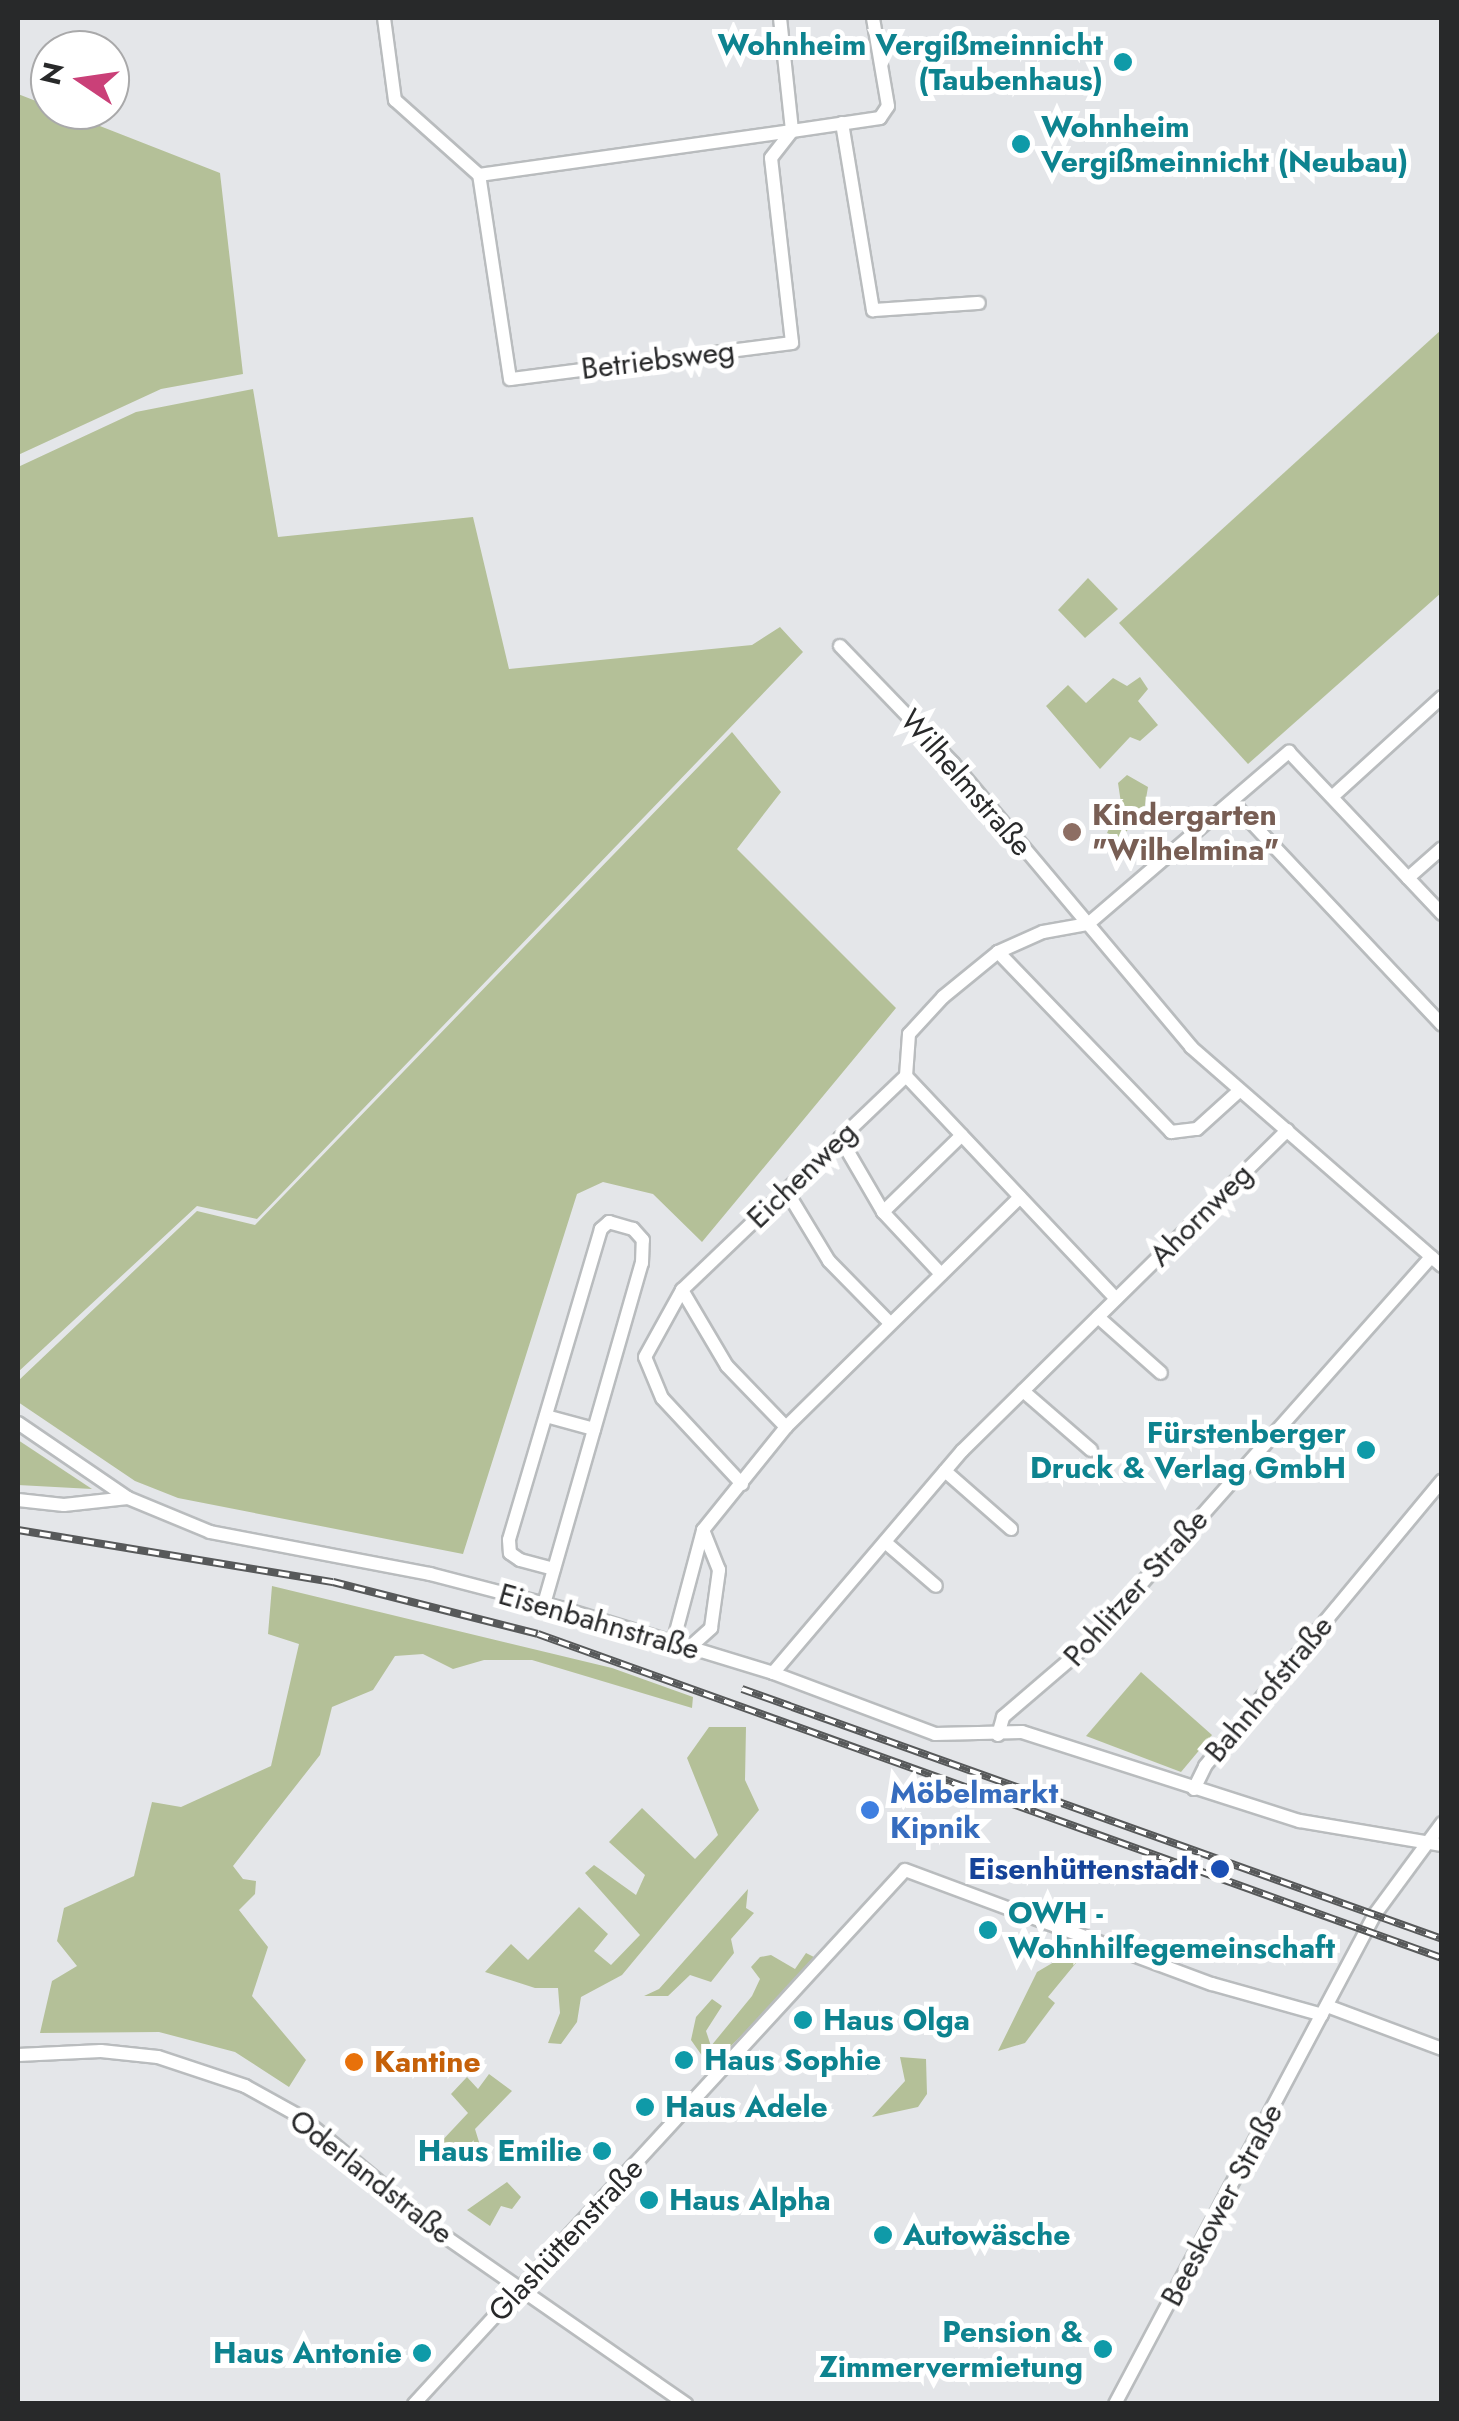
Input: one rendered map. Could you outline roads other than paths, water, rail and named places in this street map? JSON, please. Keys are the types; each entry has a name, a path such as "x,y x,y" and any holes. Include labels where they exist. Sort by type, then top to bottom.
{"street":[{"path":"384,18 395,100 479,175 880,118 888,106 872,18"},
{"path":"780,18 792,131"},
{"path":"842,123 873,310 979,303"},
{"name":"Betriebsweg","path":"479,175 510,379 792,343 771,158 792,131"},
{"name":"Wilhelmstraße","path":"840,646 935,744 1191,1047 1436,1261"},
{"path":"1332,797 1442,697"},
{"path":"1116,1300 906,1076 909,1034 998,952 1043,932 1088,924 1234,804 1289,752 1442,914"},
{"path":"1234,804 1442,1026"},
{"path":"1408,878 1442,848"},
{"path":"998,952 1171,1132 1197,1130 1238,1091"},
{"name":"Eichenweg","path":"742,1484 662,1398 645,1357 682,1290 906,1076"},
{"name":"Ahornweg","path":"773,1673 946,1471 1287,1130"},
{"path":"883,1212 962,1136"},
{"path":"840,1138 883,1212 941,1274"},
{"path":"786,1190 829,1261 889,1322"},
{"path":"673,1643 703,1530 786,1427 1020,1197"},
{"path":"544,1604 642,1263 644,1240 609,1222 600,1229 510,1553 554,1569"},
{"name":"Pohlitzer Straße","path":"998,1735 1003,1717 1087,1645 1436,1261"},
{"path":"682,1290 728,1366 786,1427"},
{"path":"1098,1317 1162,1373"},
{"path":"1024,1390 1092,1450"},
{"path":"546,1416 594,1429"},
{"name":"Eisenbahnstraße","path":"18,1423 128,1498 210,1532 430,1574 773,1673 935,1734 1022,1732 1194,1789"},
{"path":"946,1471 1011,1529"},
{"name":"Bahnhofstraße","path":"1435,1842 1300,1821 1194,1789 1216,1753 1442,1480"},
{"path":"18,1500 64,1505 128,1498"},
{"path":"689,1648 711,1628 720,1570 703,1530"},
{"path":"884,1542 936,1586"},
{"name":"Beeskower Straße","path":"1115,2404 1375,1914 1407,1865 1435,1842 1442,1824"},
{"path":"1393,1834 1407,1865"},
{"name":"Glashüttenstraße","path":"414,2404 905,1870 1212,1984 1325,2010"},
{"path":"1325,2010 1442,2048"},
{"name":"Oderlandstraße","path":"18,2055 101,2051 158,2057 245,2086 300,2118 518,2291 686,2404"}],"railway":[{"path":"18,1530 333,1582 538,1634 1442,1958"},
{"path":"742,1689 1442,1939"}],"place":[{"name":"Wohnheim Vergißmeinnicht (Taubenhaus)","path":"1123,62"},
{"name":"Wohnheim Vergißmeinnicht (Neubau)","path":"1021,144"},
{"name":"Kindergarten \"Wilhelmina\"","path":"1072,832"},
{"name":"Fürstenberger Druck & Verlag GmbH","path":"1366,1450"},
{"name":"Möbelmarkt Kipnik","path":"870,1810"},
{"name":"Eisenhüttenstadt","path":"1220,1869"},
{"name":"OWH - Wohnhilfegemeinschaft","path":"988,1930"},
{"name":"Haus Olga","path":"803,2020"},
{"name":"Haus Sophie","path":"684,2060"},
{"name":"Kantine","path":"354,2062"},
{"name":"Haus Adele","path":"645,2107"},
{"name":"Haus Emilie","path":"602,2151"},
{"name":"Haus Alpha","path":"649,2200"},
{"name":"Autowäsche","path":"883,2235"},
{"name":"Pension & Zimmervermietung","path":"1103,2349"},
{"name":"Haus Antonie","path":"422,2353"}]}
